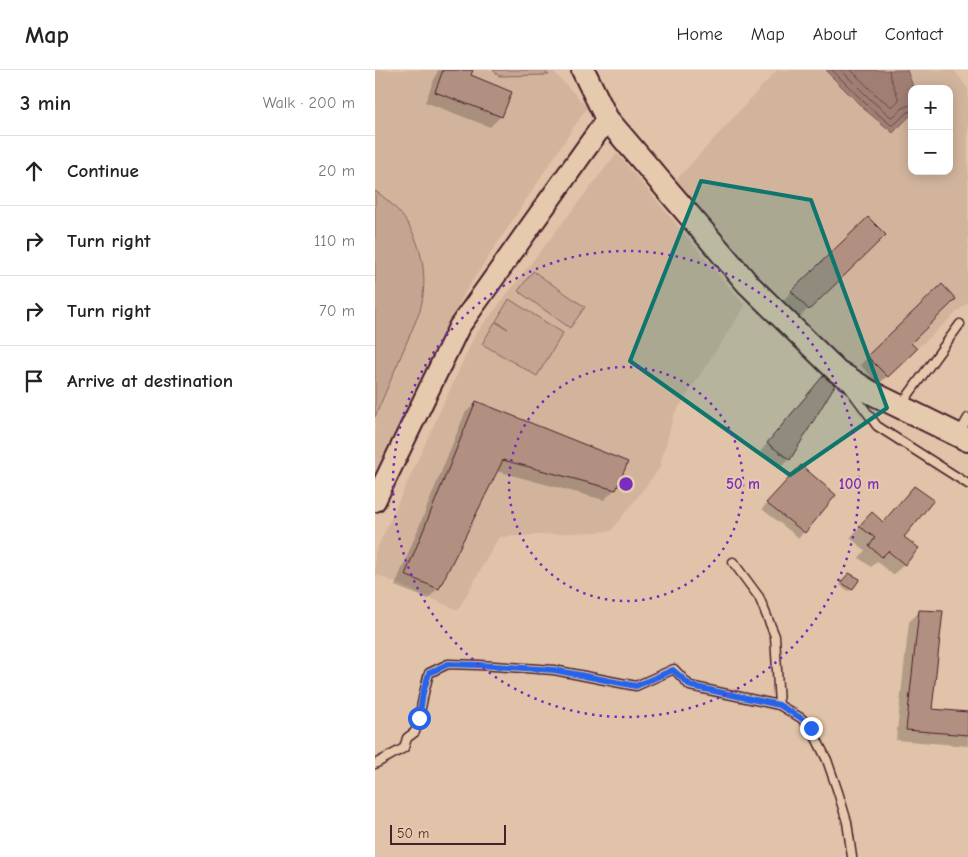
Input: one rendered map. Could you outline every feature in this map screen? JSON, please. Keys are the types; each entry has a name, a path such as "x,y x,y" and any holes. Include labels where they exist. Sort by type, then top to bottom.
{"main road":[{"path":"583,70 607,119 748,284 837,371 870,392 900,406 965,431"}],"street":[{"path":"375,501 459,327 607,119"}],"lane":[{"path":"900,406 960,324"},
{"path":"837,371 877,426 968,484"},
{"path":"733,562 759,597 775,636 779,705"},
{"path":"375,764 404,748 407,738 415,732 429,673 448,664 554,670 636,686 673,670 691,686 779,705 801,718 811,728 827,760 847,822 852,857"}],"highlighted area":[{"path":"701,181 811,200 887,408 790,475 630,361"}],"shaded area":[{"path":"375,70 552,70 587,107 464,294 375,473"},
{"path":"493,70 543,70 549,75 499,76"},
{"path":"777,70 954,70 968,89 968,302 870,392 667,190"},
{"path":"617,153 745,306 674,415 659,469 611,531 499,537 458,610 375,574 375,553 475,335"},
{"path":"375,191 401,214 410,228 422,260 424,276 420,311 375,417"},
{"path":"533,271 585,307 570,328 518,291"},
{"path":"509,299 563,333 537,376 482,344 495,322 508,329 496,321"}],"water":[{"path":"827,70 907,70 913,85 908,85 908,118 893,133 864,109"}],"building":[{"path":"443,70 473,70 471,75 512,92 502,117 435,92"},
{"path":"868,217 886,235 809,310 791,291"},
{"path":"942,284 956,299 911,343 917,349 888,377 867,356"},
{"path":"823,376 835,385 790,460 767,443"},
{"path":"476,401 628,462 616,490 503,460 439,589 405,575"},
{"path":"801,465 836,495 805,533 766,503"},
{"path":"914,486 934,500 904,537 919,548 905,565 888,551 882,557 869,546 875,538 859,526 872,512 883,522"},
{"path":"849,573 860,579 852,590 841,582"},
{"path":"919,610 943,611 932,709 968,712 968,735 906,730"}],"route":[{"path":"419,718 423,693 429,673 448,664 554,670 636,686 673,670 691,686 779,705 801,718 811,728"}]}
